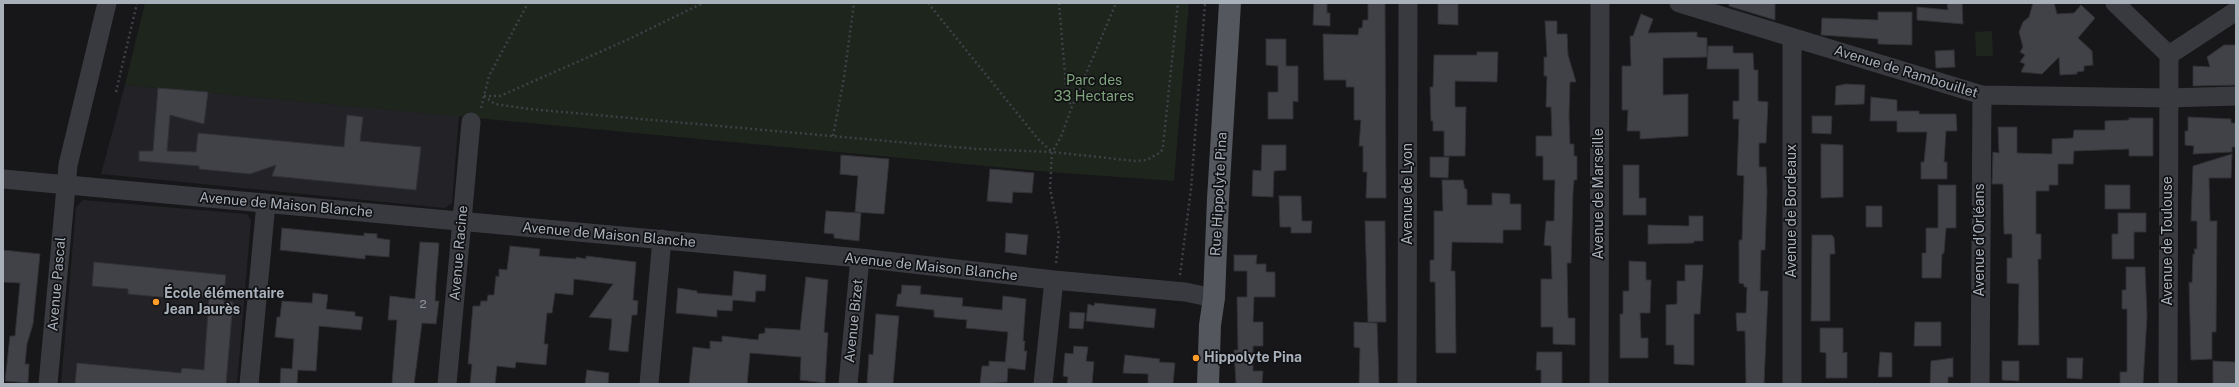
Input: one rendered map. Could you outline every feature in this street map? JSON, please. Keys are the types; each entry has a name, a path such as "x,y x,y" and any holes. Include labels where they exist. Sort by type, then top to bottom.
{"main road":[{"name":"Rue Hippolyte Pina","path":"1208,384 1210,325 1214,298 1218,198 1230,3"}],"street":[{"name":"Avenue Pascal","path":"48,384 68,165 107,3"},
{"name":"Avenue de Lyon","path":"1407,384 1408,3"},
{"name":"Avenue de Marseille","path":"1599,384 1600,3"},
{"name":"Avenue de Rambouillet","path":"1679,3 1982,96 2168,98 2236,96"},
{"path":"2115,3 2169,55 2236,11"},
{"name":"Avenue de Bordeaux","path":"1792,38 1792,384"},
{"name":"Avenue de Toulouse","path":"2168,384 2169,55"},
{"name":"Avenue d'Orléans","path":"1980,384 1982,96"},
{"name":"Avenue Racine","path":"447,384 471,122"},
{"name":"Avenue de Maison Blanche","path":"3,179 860,258 1054,280 1185,292 1214,298"},
{"path":"249,384 266,203"},
{"path":"648,384 662,239"},
{"name":"Avenue Bizet","path":"848,384 860,258"},
{"path":"1043,384 1054,280"}],"path":[{"path":"116,92 137,3"},
{"path":"471,122 480,112 489,76 528,3"},
{"path":"484,96 500,96 627,40 703,3"},
{"path":"833,136 844,78 854,3"},
{"path":"928,3 1038,139 1052,152"},
{"path":"1059,3 1066,86 1071,108"},
{"path":"1054,280 1059,235 1050,188 1052,152 1061,137 1071,108 1116,3"},
{"path":"484,96 495,104 529,109 977,148 1052,152 1135,161 1147,160 1160,152 1163,146 1178,3"},
{"path":"1185,292 1179,280 1191,189 1204,3"}],"shaded area":[{"path":"125,85 459,116 452,203 445,208 101,174"},
{"name":"École élémentaire Jean Jaurès","path":"83,200 247,214 251,220 237,384 61,384 76,207"}],"green space":[{"name":"Parc des 33 Hectares","path":"145,3 1189,3 1174,181 1050,172 125,85"},
{"path":"1992,31 1993,56 1976,56 1975,32"}],"building":[{"path":"1314,3 1327,3 1327,13 1330,13 1330,26 1313,25"},
{"path":"1368,3 1385,3 1386,198 1366,198 1367,172 1363,172 1363,146 1359,146 1361,120 1354,120 1354,87 1346,87 1346,80 1324,80 1323,34 1358,35 1359,28 1362,28 1363,20 1368,20"},
{"path":"1729,3 1775,3 1775,20 1729,6"},
{"path":"1947,3 1962,3 1963,24 1917,20 1917,7 1948,10"},
{"path":"2033,3 2054,3 2057,14 2074,13 2081,5 2095,18 2078,38 2092,51 2093,65 2084,66 2084,71 2077,72 2077,74 2060,75 2059,57 2042,74 2021,72 2025,64 2020,62 2025,55 2020,52 2023,47 2019,32 2023,22 2029,17"},
{"path":"1438,4 1458,4 1458,25 1438,24"},
{"path":"1878,12 1912,12 1912,45 1878,44 1878,39 1821,35 1822,18 1878,20"},
{"path":"1641,14 1653,19 1648,33 1697,32 1697,37 1707,38 1707,57 1663,58 1663,95 1688,94 1688,136 1640,139 1640,131 1627,131 1628,110 1622,110 1622,66 1631,66 1630,36 1633,36"},
{"path":"1545,21 1557,21 1557,34 1567,34 1568,55 1576,82 1570,82 1570,144 1574,144 1574,156 1577,156 1577,180 1574,180 1573,192 1571,263 1567,263 1568,318 1575,318 1575,345 1553,344 1553,327 1541,327 1541,279 1552,279 1551,246 1544,245 1546,221 1554,221 1555,180 1543,180 1543,156 1536,156 1536,136 1552,136 1551,107 1546,107 1547,76 1544,76 1544,57 1547,57"},
{"path":"1266,39 1286,39 1286,66 1298,66 1298,102 1293,101 1293,119 1268,119 1268,92 1278,92 1278,66 1266,65"},
{"path":"2224,45 2236,45 2236,85 2193,86 2193,66 2210,67 2207,57"},
{"path":"1708,46 1733,46 1733,53 1753,53 1754,70 1758,70 1758,101 1768,102 1766,143 1759,143 1759,167 1766,167 1767,192 1765,250 1761,250 1760,291 1768,291 1764,384 1746,384 1745,331 1737,331 1736,313 1746,313 1747,287 1744,287 1744,284 1739,283 1739,240 1742,240 1744,176 1737,175 1739,119 1733,119 1733,101 1739,101 1739,69 1707,69"},
{"path":"1954,50 1955,67 1936,68 1935,51"},
{"path":"1477,52 1498,52 1497,82 1455,81 1455,107 1466,107 1465,156 1444,156 1444,131 1433,131 1433,121 1431,121 1430,87 1433,87 1434,55 1477,55"},
{"path":"1846,84 1865,85 1864,104 1835,105 1836,86"},
{"path":"158,88 208,92 204,124 170,115 167,151 196,152 198,133 344,147 347,115 363,117 360,141 421,147 416,190 272,176 276,165 250,174 199,169 199,166 139,161 139,151 153,151"},
{"path":"1871,97 1897,100 1897,111 1919,111 1919,114 1956,114 1957,131 1946,131 1944,162 1947,162 1947,179 1921,179 1921,162 1924,162 1927,132 1897,132 1897,121 1870,121"},
{"path":"1812,116 1832,116 1831,134 1812,133"},
{"path":"2188,117 2231,119 2231,123 2236,123 2236,147 2232,147 2232,152 2193,154 2194,146 2185,145 2185,131 2188,131"},
{"path":"2129,118 2153,118 2153,156 2129,156 2129,149 2074,151 2073,164 2058,164 2058,185 2049,185 2049,191 2036,191 2036,234 2041,234 2041,259 2038,259 2039,345 2018,345 2019,284 2007,283 2007,258 2012,258 2012,234 2004,234 2003,184 1992,184 1993,152 1999,153 1998,127 2017,127 2017,153 2052,154 2052,139 2073,138 2074,130 2105,130 2105,121 2129,120"},
{"path":"1821,144 1843,145 1843,197 1821,198"},
{"path":"1262,145 1286,145 1286,170 1274,171 1273,197 1252,196 1253,170 1261,171"},
{"path":"2232,154 2231,178 2209,178 2210,221 2217,221 2216,332 2212,332 2212,359 2191,360 2189,282 2192,283 2193,254 2195,254 2194,249 2197,249 2197,221 2191,221 2193,166"},
{"path":"841,155 889,159 884,214 855,212 858,176 840,174"},
{"path":"1430,157 1449,157 1448,178 1430,177"},
{"path":"1623,165 1639,165 1639,198 1646,198 1646,215 1623,215"},
{"path":"990,169 1034,173 1032,193 1013,192 1012,203 987,201"},
{"path":"1442,180 1463,180 1465,189 1467,189 1467,205 1492,205 1492,193 1510,194 1510,204 1521,204 1521,230 1503,230 1503,243 1452,242 1451,271 1455,271 1456,353 1436,353 1435,282 1430,282 1430,260 1434,260 1434,211 1443,211"},
{"path":"1938,185 1956,185 1956,228 1946,228 1944,253 1942,254 1941,278 1922,278 1922,253 1926,253 1926,228 1938,228"},
{"path":"2105,185 2130,185 2130,209 2105,209"},
{"path":"1279,196 1301,196 1302,221 1312,221 1311,233 1291,233 1291,227 1280,227"},
{"path":"1866,206 1882,206 1882,227 1866,227"},
{"path":"826,211 861,213 859,241 834,238 834,234 824,233"},
{"path":"2118,213 2146,213 2146,232 2134,232 2134,259 2112,259 2112,234 2118,234"},
{"path":"1689,216 1703,216 1703,241 1694,241 1694,243 1648,244 1648,225 1689,226"},
{"path":"1365,221 1385,221 1386,322 1368,322"},
{"path":"282,228 364,236 364,233 377,234 377,238 390,240 389,257 365,255 365,259 280,250"},
{"path":"1006,233 1028,235 1026,255 1005,252"},
{"path":"1812,235 1832,235 1834,238 1835,254 1830,254 1830,321 1811,321"},
{"path":"420,242 439,243 435,301 439,301 436,324 422,323 414,384 392,384 397,320 388,320 390,296 415,299"},
{"path":"510,246 540,249 539,256 576,259 576,257 586,259 586,256 636,262 633,300 638,301 637,315 632,315 628,352 609,350 612,319 589,317 613,284 574,279 573,295 555,293 552,313 547,313 544,344 548,344 546,365 516,362 515,368 497,366 495,384 470,384 472,364 468,364 473,306 480,306 481,301 487,301 488,295 494,295 496,276 499,277 499,269 507,270"},
{"path":"3,250 40,254 33,324 27,344 25,364 29,364 28,383 5,381 10,336 15,336 20,283 3,282"},
{"path":"1234,255 1257,255 1256,264 1266,264 1266,272 1275,272 1275,297 1254,297 1253,322 1263,322 1263,346 1253,346 1253,371 1263,371 1262,384 1236,384 1234,350 1238,350 1237,297 1247,297 1247,271 1234,271"},
{"path":"1629,261 1646,262 1646,280 1651,280 1650,313 1640,313 1641,338 1648,338 1648,358 1620,358 1620,314 1623,314 1623,291 1629,291"},
{"path":"94,262 226,275 223,301 233,302 226,384 75,384 77,363 181,373 182,368 204,370 209,297 183,294 182,299 128,294 128,289 92,286"},
{"path":"1685,265 1703,265 1700,314 1694,314 1694,365 1674,364 1674,345 1666,345 1666,305 1677,304 1677,281 1685,281"},
{"path":"2126,267 2145,267 2147,316 2143,384 2120,384 2120,372 2127,372 2127,309 2122,309 2122,290 2126,290"},
{"path":"734,271 766,275 765,291 756,291 755,302 733,300 732,311 717,310 717,317 676,313 678,288 697,291 697,293 732,296"},
{"path":"806,277 828,280 824,332 828,333 825,383 800,380 801,357 750,353 747,384 689,384 693,347 710,349 710,341 722,342 722,336 758,340 759,334 765,333 765,328 800,330"},
{"path":"902,285 921,286 920,294 963,298 962,306 1002,310 1003,296 1026,299 1023,341 1025,341 1024,351 1027,351 1025,370 1008,368 1007,382 980,384 982,366 989,366 989,361 1005,362 1008,332 966,328 967,320 934,317 934,310 896,306 898,294 901,294"},
{"path":"313,293 328,295 326,309 355,312 355,316 363,317 361,330 319,326 316,371 298,370 297,384 280,384 281,368 292,369 294,339 275,337 277,317 280,317 282,301 312,303"},
{"path":"1095,303 1156,309 1154,328 1086,321 1088,304 1094,306"},
{"path":"1070,312 1085,313 1083,329 1069,328"},
{"path":"876,314 899,316 893,384 867,384 869,354 873,355"},
{"path":"1354,322 1377,323 1379,384 1359,384 1360,348 1354,347"},
{"path":"1915,322 1941,322 1941,346 1914,346"},
{"path":"1820,328 1843,328 1843,353 1847,352 1847,378 1826,378 1826,353 1820,352"},
{"path":"1074,346 1088,347 1086,361 1094,362 1092,384 1067,384 1068,377 1063,376 1065,353 1073,354"},
{"path":"1537,352 1562,352 1562,384 1541,384 1541,370 1536,370"},
{"path":"1880,352 1892,353 1892,377 1878,377"},
{"path":"1125,355 1160,359 1159,362 1175,363 1173,384 1148,384 1148,374 1123,373"},
{"path":"1953,358 1953,377 1948,377 1948,384 1930,384 1931,361"},
{"path":"2067,358 2083,358 2082,379 2067,378"},
{"path":"2002,361 2019,361 2019,381 2002,380"},
{"path":"2213,361 2236,362 2236,383 2213,384"},
{"path":"587,370 609,373 608,384 585,384"}],"place":[{"name":"École élémentaire Jean Jaurès","path":"156,302"},
{"name":"Hippolyte Pina","path":"1196,358"}]}
